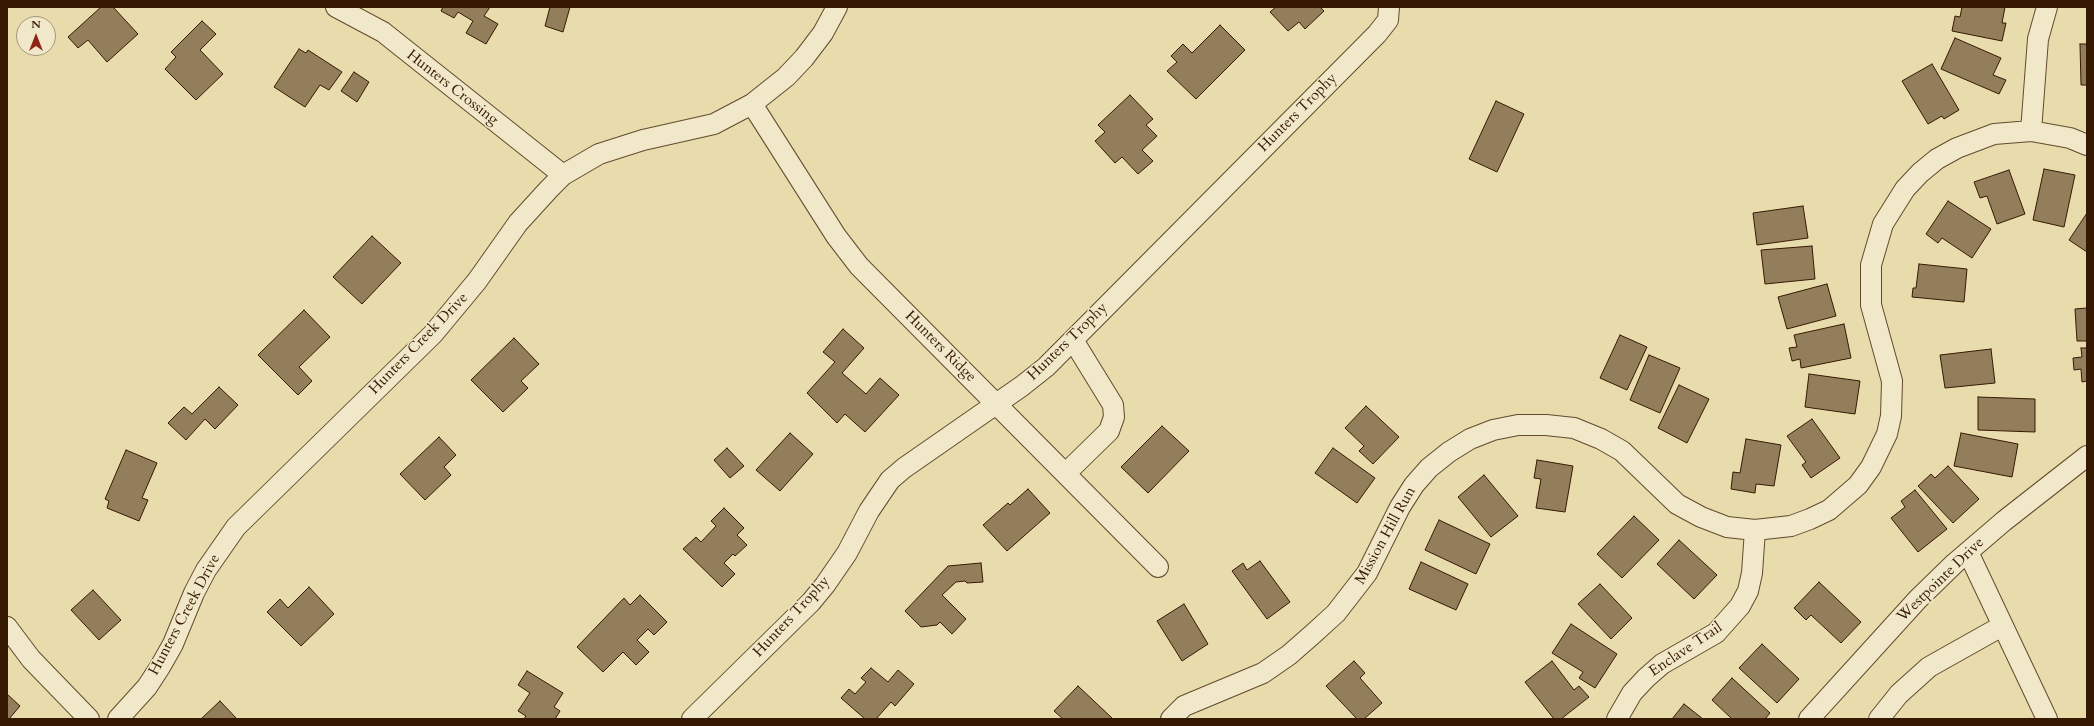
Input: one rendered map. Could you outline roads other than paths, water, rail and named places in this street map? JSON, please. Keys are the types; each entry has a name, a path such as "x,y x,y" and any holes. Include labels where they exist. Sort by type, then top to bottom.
{"street":[{"name":"Hunters Crossing","path":"336,7 383,32 563,175"},
{"name":"Hunters Creek Drive","path":"118,719 147,687 160,667 173,644 194,593 206,570 236,527 432,334 477,282 533,205 563,175 599,154 618,146 714,124 752,104 786,77 804,58 823,33 836,7"},
{"name":"Hunters Trophy","path":"692,719 811,602 825,585 847,553 869,511 890,480 904,468 1046,367 1377,34 1388,20 1389,7"},
{"path":"2031,131 2038,39 2047,7"},
{"name":"Hunters Ridge","path":"752,104 848,252 872,279 1158,567"},
{"name":"Mission Hill Run","path":"1171,719 1184,706 1263,673 1289,655 1314,634 1336,613 1367,573 1400,507 1414,484 1429,468 1449,452 1470,439 1493,430 1518,425 1546,425 1574,428 1601,439 1622,451 1677,504 1701,517 1727,526 1755,530 1791,526 1829,510 1858,485 1871,467 1881,449 1891,416 1892,381 1871,305 1871,265 1883,224 1893,206 1920,173 1937,158 1957,148 1994,134 2031,131 2063,137 2087,144"},
{"path":"1066,473 1109,431 1114,417 1113,405 1073,340"},
{"name":"Westpointe Drive","path":"1809,719 1918,599 1968,552 2047,486 2087,456"},
{"name":"Enclave Trail","path":"1617,719 1632,693 1646,678 1662,664 1716,633 1740,606 1748,590 1752,573 1755,530"},
{"path":"1968,552 2047,719"},
{"path":"1879,719 1899,694 1929,667 2002,626"},
{"path":"7,627 31,659 89,719"}]}
